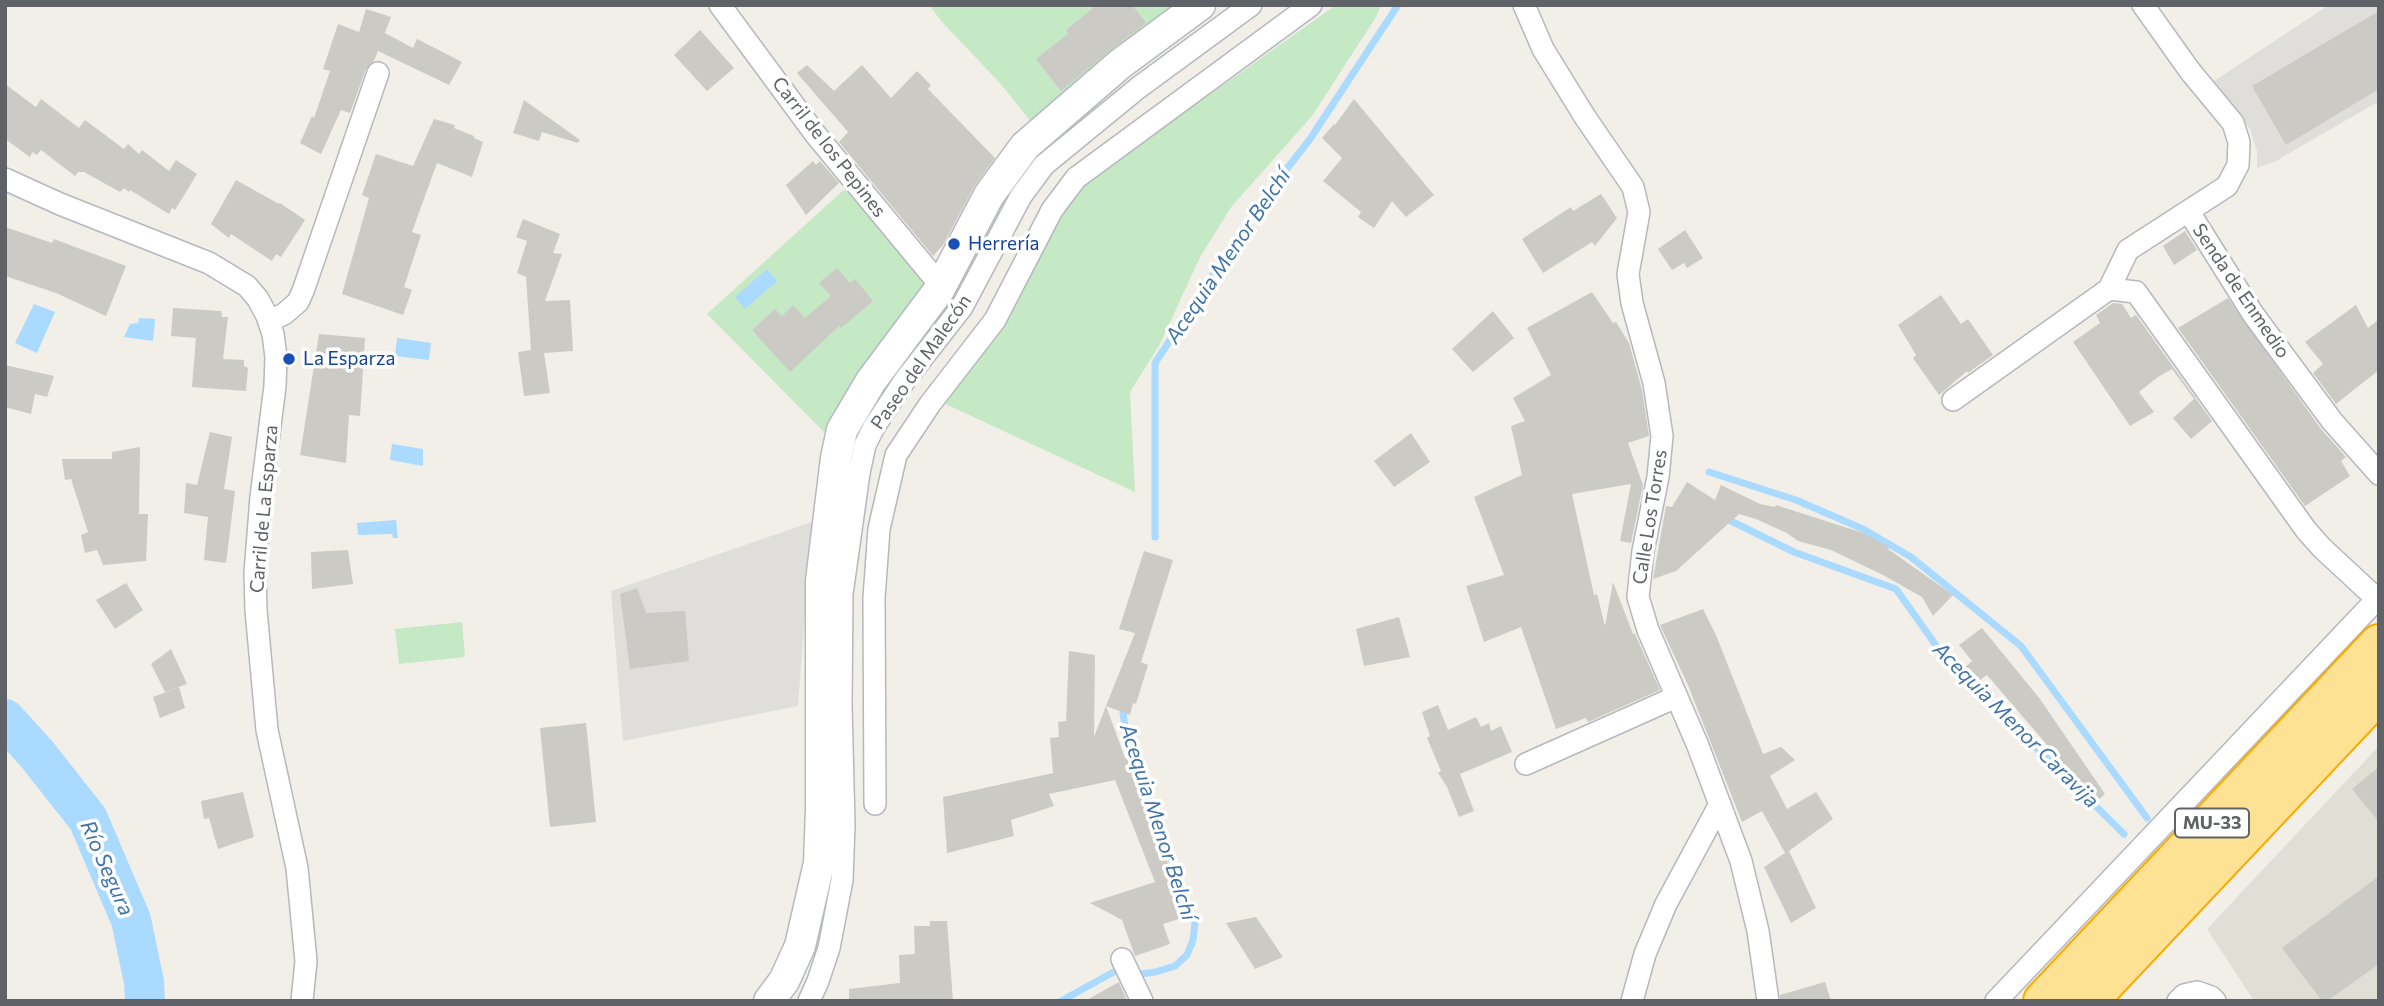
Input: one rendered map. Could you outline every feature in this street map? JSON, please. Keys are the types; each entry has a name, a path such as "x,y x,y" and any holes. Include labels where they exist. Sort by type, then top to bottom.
{"highway":[{"name":"MU-33","path":"2043,1001 2379,644"},
{"name":"MU-33","path":"2088,1001 2379,694"}],"street":[{"name":"Carril de los Pepines","path":"720,5 816,135 941,286"},
{"path":"769,1001 783,981 800,946 819,863 821,581 840,438 852,411 871,380 941,286 989,195 1025,146 1120,64 1200,5"},
{"name":"Paseo del Malecón","path":"809,1001 829,948 842,880 842,594 859,473 866,445 874,427 905,380 961,307 1021,196 1044,166 1138,88 1251,5"},
{"path":"875,804 874,598 879,529 896,455 930,404 995,320 1052,210 1076,178 1311,5"},
{"name":"Calle Los Torres","path":"1524,5 1543,49 1633,187 1639,212 1628,274 1632,303 1654,383 1662,436 1638,597 1647,630 1720,804 1750,892 1768,1001"},
{"name":"Senda de Enmedio","path":"2143,5 2190,71 2233,123 2239,142 2238,165 2227,186 2189,212 2253,314 2333,421 2379,474"},
{"path":"269,321 284,314 298,302 303,291 379,73"},
{"name":"Carril de La Esparza","path":"5,179 60,204 209,263 247,286 258,299 269,321 276,358 275,386 261,497 255,573 256,610 267,730 297,868 306,961 302,1001"},
{"path":"1952,400 2109,289 2128,250 2189,212"},
{"path":"1996,1001 2378,598 2322,548 2306,530 2136,292 2109,289"},
{"path":"1526,764 1676,697"},
{"path":"1632,1001 1645,954 1666,904 1720,804"},
{"path":"1122,959 1142,1001"},
{"path":"2181,998 2197,992 2215,1001"}],"shaded area":[{"path":"2329,5 2379,5 2379,101 2276,161 2257,168 2257,151 2250,129 2214,81"},
{"path":"812,522 798,706 623,741 611,591"},
{"path":"2379,746 2379,1001 2254,1001 2207,929"}],"green space":[{"path":"929,5 1187,5 1035,127 1000,83"},
{"path":"1336,5 1381,5 1312,116 1232,206 1200,257 1160,344 1130,392 1135,492 941,402 1004,326 1057,216 1085,183"},
{"path":"848,186 930,287 830,438 707,314"},
{"path":"462,622 465,657 399,664 395,629"}],"water":[{"path":"767,269 777,281 745,309 735,297"},
{"path":"34,304 55,312 37,353 15,343"},
{"path":"139,318 155,319 153,341 124,337 130,324 138,323"},
{"path":"397,338 431,343 429,360 395,356"},
{"path":"392,444 423,449 423,466 390,460"},
{"path":"396,520 398,538 393,538 392,534 358,535 357,523"}],"building":[{"path":"1097,5 1132,5 1146,23 1061,91 1036,59 1068,34 1066,30"},
{"path":"366,9 391,17 385,33 413,48 417,39 462,62 449,85 378,51 374,61 366,69 350,113 341,110 321,154 300,143 312,116 314,118 330,71 323,69 338,24 359,32"},
{"path":"2379,11 2379,89 2286,145 2252,86"},
{"path":"700,30 734,68 707,91 674,55"},
{"path":"807,65 834,91 862,65 891,98 917,71 931,85 928,89 995,158 974,187 943,245 933,256 839,142 848,132 797,73"},
{"path":"5,84 36,107 41,99 79,128 85,120 124,149 128,144 139,154 142,150 169,171 176,160 197,174 175,210 172,208 169,214 130,190 129,192 124,188 120,192 84,172 78,172 75,176 41,150 37,155 32,152 30,157 5,139"},
{"path":"1354,99 1434,195 1406,217 1392,201 1374,228 1358,217 1361,212 1323,181 1342,158 1322,138"},
{"path":"524,100 580,140 578,143 542,132 539,141 513,133"},
{"path":"434,119 455,125 454,128 483,142 472,177 437,163 412,232 421,235 404,287 412,290 403,315 342,294 369,198 362,195 376,154 413,166"},
{"path":"813,161 816,165 820,161 839,183 806,215 786,185"},
{"path":"236,180 280,203 305,220 281,257 276,254 272,261 231,234 229,238 211,224"},
{"path":"1601,194 1617,218 1595,246 1592,242 1543,273 1522,239 1571,207 1573,211"},
{"path":"523,219 560,234 553,253 562,254 545,301 570,300 573,351 544,353 550,393 524,396 518,352 531,350 526,277 517,273 527,241 516,237"},
{"path":"5,227 52,243 54,239 126,266 106,316 56,293 5,276"},
{"path":"1685,230 1703,258 1687,268 1684,263 1672,270 1658,249"},
{"path":"2185,231 2197,250 2174,265 2163,246"},
{"path":"837,268 850,283 855,279 873,301 841,328 839,326 790,372 752,330 775,309 782,316 793,305 805,318 831,296 819,283"},
{"path":"1592,292 1629,343 1642,390 1649,436 1628,443 1643,485 1631,543 1620,541 1631,484 1572,494 1594,595 1597,594 1605,626 1613,582 1633,634 1660,690 1588,722 1586,718 1556,729 1521,627 1484,642 1466,586 1504,575 1474,497 1522,475 1511,426 1525,421 1513,398 1551,375 1527,328"},
{"path":"1941,295 1961,324 1968,319 1993,355 1968,373 1967,371 1939,395 1913,358 1916,355 1898,325"},
{"path":"2228,298 2321,429 2346,457 2341,461 2350,476 2305,506 2178,328"},
{"path":"2113,303 2122,304 2131,318 2136,315 2212,421 2191,439 2173,418 2194,399 2172,369 2139,392 2154,412 2130,426 2073,342 2100,323 2096,315"},
{"path":"2356,305 2368,328 2379,319 2379,370 2336,404 2313,373 2323,364 2305,342"},
{"path":"173,308 221,311 222,317 228,317 223,359 244,360 244,366 248,368 246,391 192,387 196,338 171,336"},
{"path":"1493,311 1514,338 1473,372 1452,349"},
{"path":"319,334 365,338 360,416 349,415 346,463 300,455"},
{"path":"5,365 54,376 47,397 35,394 31,414 5,407"},
{"path":"210,432 232,437 224,489 235,491 226,563 204,560 208,517 184,513 186,483 197,485"},
{"path":"1411,433 1430,462 1394,487 1374,461"},
{"path":"140,447 139,514 148,514 146,561 103,565 97,550 85,553 81,535 88,532 71,479 65,480 62,459 112,459 112,452"},
{"path":"1687,482 1715,500 1721,485 1760,504 1776,505 1863,533 1889,547 1888,549 1953,595 1933,616 1922,597 1883,575 1831,550 1798,541 1787,533 1739,514 1676,571 1653,579 1666,506 1672,507"},
{"path":"348,550 353,584 312,589 311,552"},
{"path":"1144,551 1173,560 1141,662 1148,665 1130,715 1106,706 1135,633 1119,629"},
{"path":"126,583 143,610 115,629 96,600"},
{"path":"637,588 646,613 685,611 689,661 630,669 620,594"},
{"path":"1703,609 1763,754 1781,747 1795,760 1770,776 1787,809 1816,792 1833,819 1789,851 1816,908 1791,923 1764,867 1785,853 1762,811 1742,822 1688,685 1660,625"},
{"path":"1399,617 1410,657 1364,666 1356,629"},
{"path":"1982,628 2040,699 2105,794 2096,802 1987,675 1976,683 1963,669 1972,661 1959,645"},
{"path":"171,649 187,684 165,692 151,664"},
{"path":"1069,651 1095,655 1094,737 1106,706 1125,758 1129,757 1188,916 1163,924 1170,944 1135,956 1122,920 1090,903 1155,882 1115,780 1049,794 1054,806 1011,820 1014,836 947,853 943,797 1053,773 1050,738 1059,737 1058,722 1066,721"},
{"path":"179,687 185,708 160,718 153,697"},
{"path":"1438,705 1448,730 1476,717 1481,727 1489,723 1491,731 1501,726 1512,752 1460,774 1474,811 1459,817 1438,773 1441,771 1427,738 1430,736 1422,712"},
{"path":"586,723 596,822 550,827 540,728"},
{"path":"2379,767 2379,822 2352,789"},
{"path":"243,792 254,837 218,849 209,818 204,819 201,801"},
{"path":"2379,876 2379,964 2327,1001 2322,1001 2282,948"},
{"path":"1256,917 1283,957 1255,969 1226,923"},
{"path":"930,921 947,921 953,1001 849,1001 849,989 900,983 899,955 915,954 914,926 930,926"},
{"path":"1119,982 1127,1001 1085,1001"},
{"path":"1825,982 1831,1001 1781,1001 1780,995"}],"waterway":[{"name":"Acequia Menor Belchí","path":"1155,537 1155,363 1261,202 1310,139 1398,5"},
{"path":"1709,472 1796,500 1863,529 1911,557 2021,646 2147,818"},
{"name":"Acequia Menor Caravija","path":"1729,520 1794,552 1896,589 1945,658 2124,834"},
{"name":"Acequia Menor Belchí","path":"1123,713 1127,742 1195,923 1193,940 1187,955 1175,966 1134,975"},
{"name":"Río Segura","path":"5,719 36,753 88,819 131,920 144,982 145,1001"},
{"name":"Acequia Menor Belchí","path":"1061,1001 1121,968"}],"place":[{"name":"Herrería","path":"954,244"},
{"name":"La Esparza","path":"289,359"}]}
